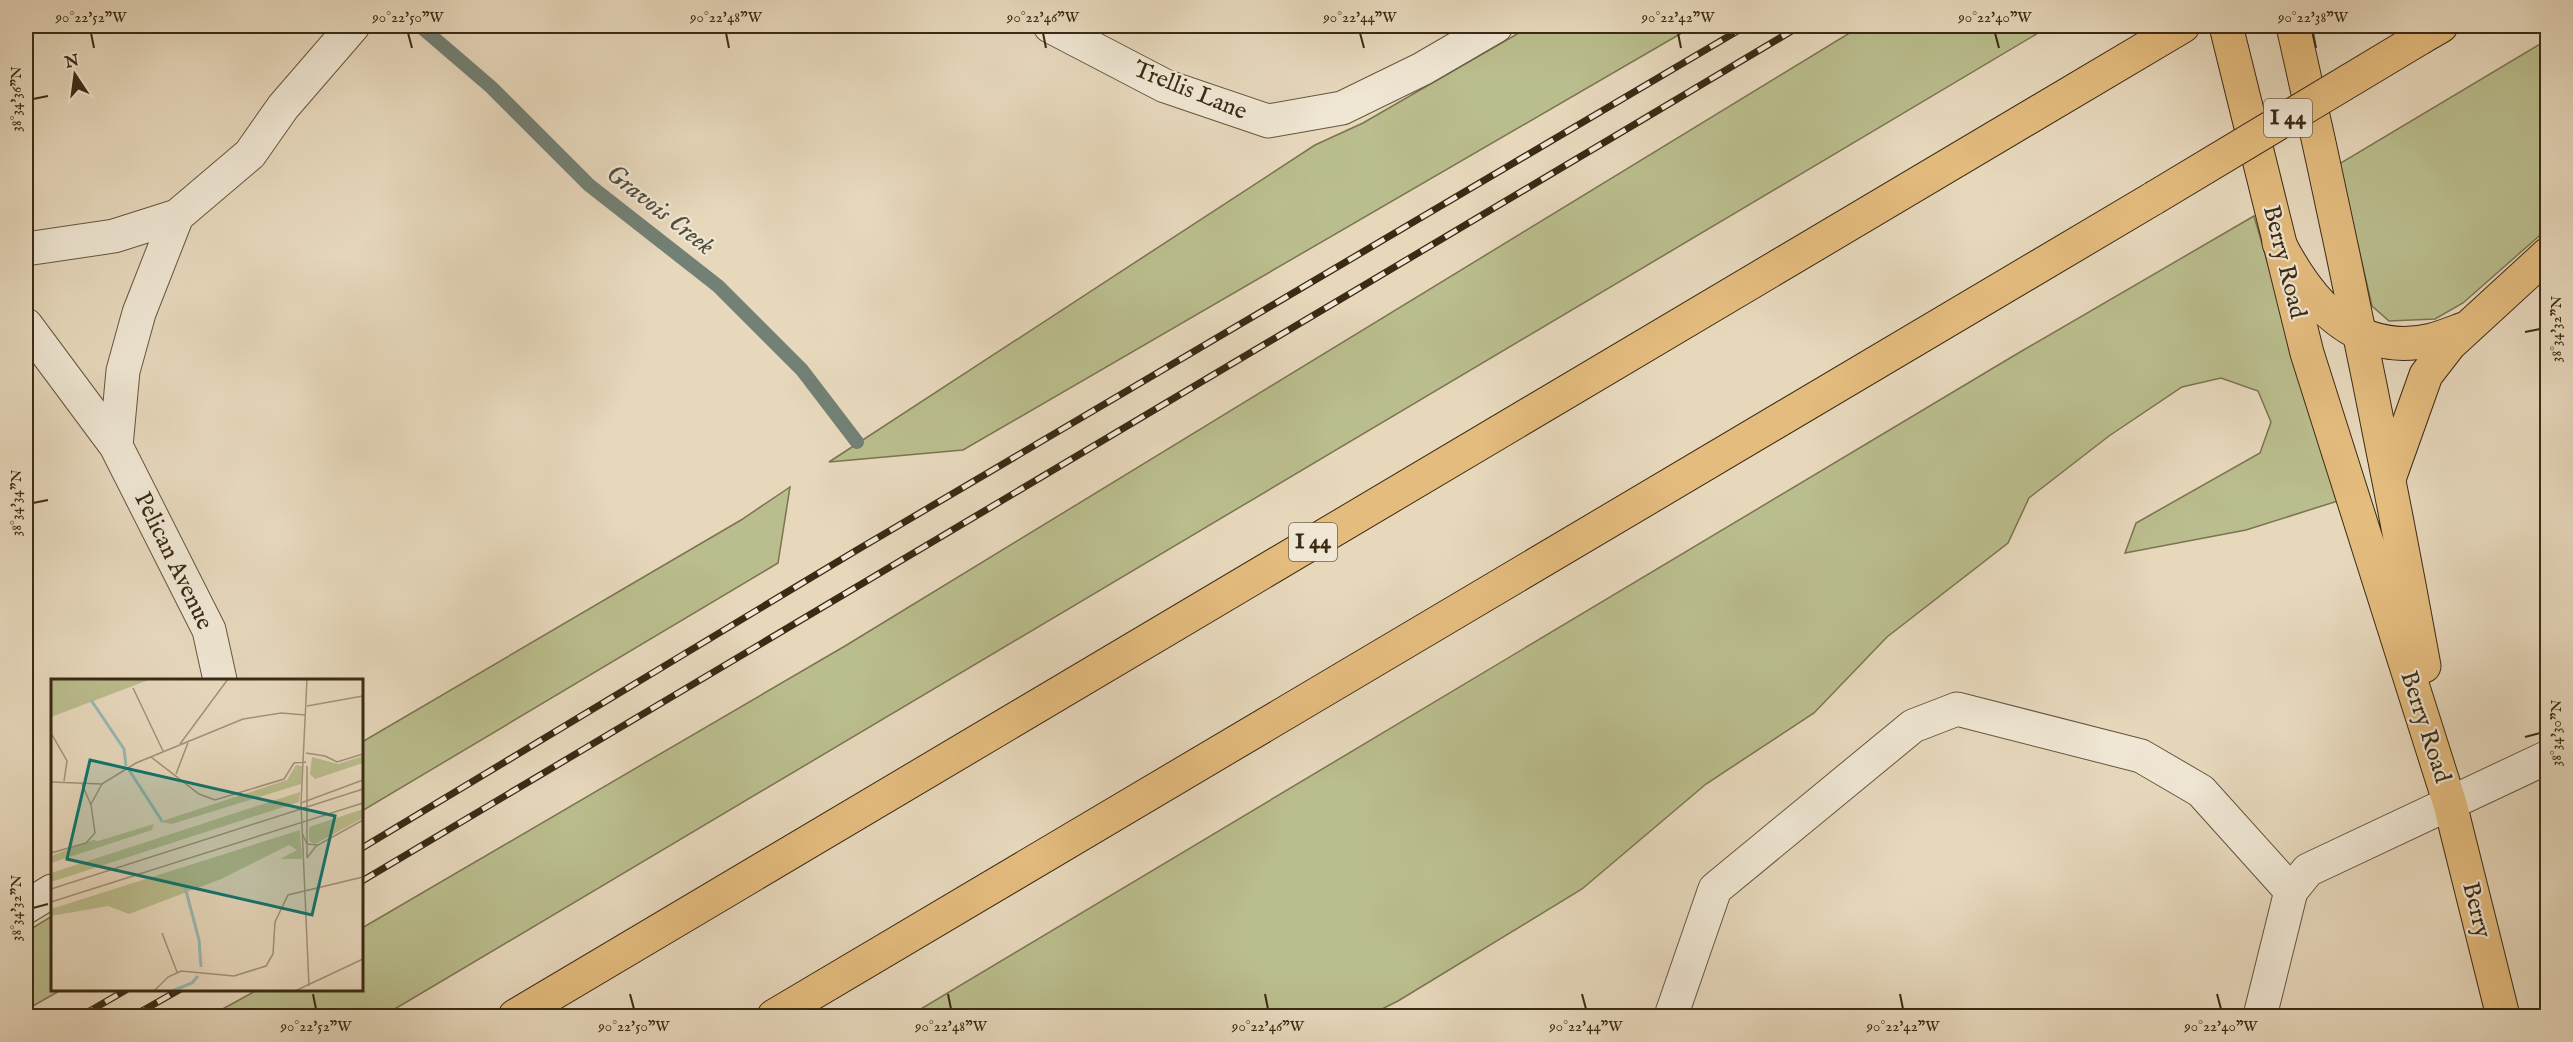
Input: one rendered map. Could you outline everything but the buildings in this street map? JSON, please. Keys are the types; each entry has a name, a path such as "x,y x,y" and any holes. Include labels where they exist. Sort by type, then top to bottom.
{"main road":[{"name":"I 44","path":"515,1017 2183,26"},
{"name":"Berry Road","path":"2226,26 2307,353 2450,804"},
{"name":"Berry Road","path":"2293,26 2337,219 2390,476 2450,804"},
{"name":"I 44","path":"774,1017 2432,31"},
{"path":"2279,243 2296,276 2324,309 2361,337 2395,343 2431,340 2467,327"},
{"path":"2390,476 2426,375 2450,344 2467,327 2547,254"},
{"name":"Berry","path":"2450,804 2503,1017"}],"street":[{"path":"26,249 114,236 177,216 250,154 283,107 353,26"},
{"name":"Trellis Lane","path":"1050,26 1165,86 1268,121 1342,108 1422,69 1496,26"},
{"path":"116,446 123,371 139,313 177,216"},
{"name":"Pelican Avenue","path":"26,325 116,446 208,630 220,679"},
{"path":"1671,1017 1715,889 1913,726 1957,709 2140,756 2201,790 2290,891"},
{"path":"2260,1017 2290,891 2308,870 2547,757"},
{"path":"26,907 51,892"}],"green space":[{"path":"1531,26 1694,26 963,450 829,462 1315,145 1363,123"},
{"path":"1861,26 2050,26 383,1016 210,1016 255,991 363,991 363,927 845,646"},
{"path":"2547,40 2547,229 2463,303 2435,319 2389,321 2372,306 2339,164"},
{"path":"2254,216 2297,364 2344,499 2246,530 2125,553 2136,523 2260,453 2271,422 2258,391 2221,378 2182,387 2109,436 2029,498 2008,543 1887,637 1814,713 1706,784 1582,889 1398,1001 1368,1016 909,1016 2015,355"},
{"path":"790,487 778,563 363,810 363,741 741,520"},
{"path":"51,917 51,991 59,991 26,1010 26,932"}],"waterway":[{"name":"Gravois Creek","path":"420,26 491,87 589,185 718,286 802,370 857,442"}],"railway":[{"path":"363,847 857,550 1746,26"},
{"path":"363,880 1800,26"},
{"path":"81,1016 124,991"},
{"path":"133,1016 177,991"}]}
